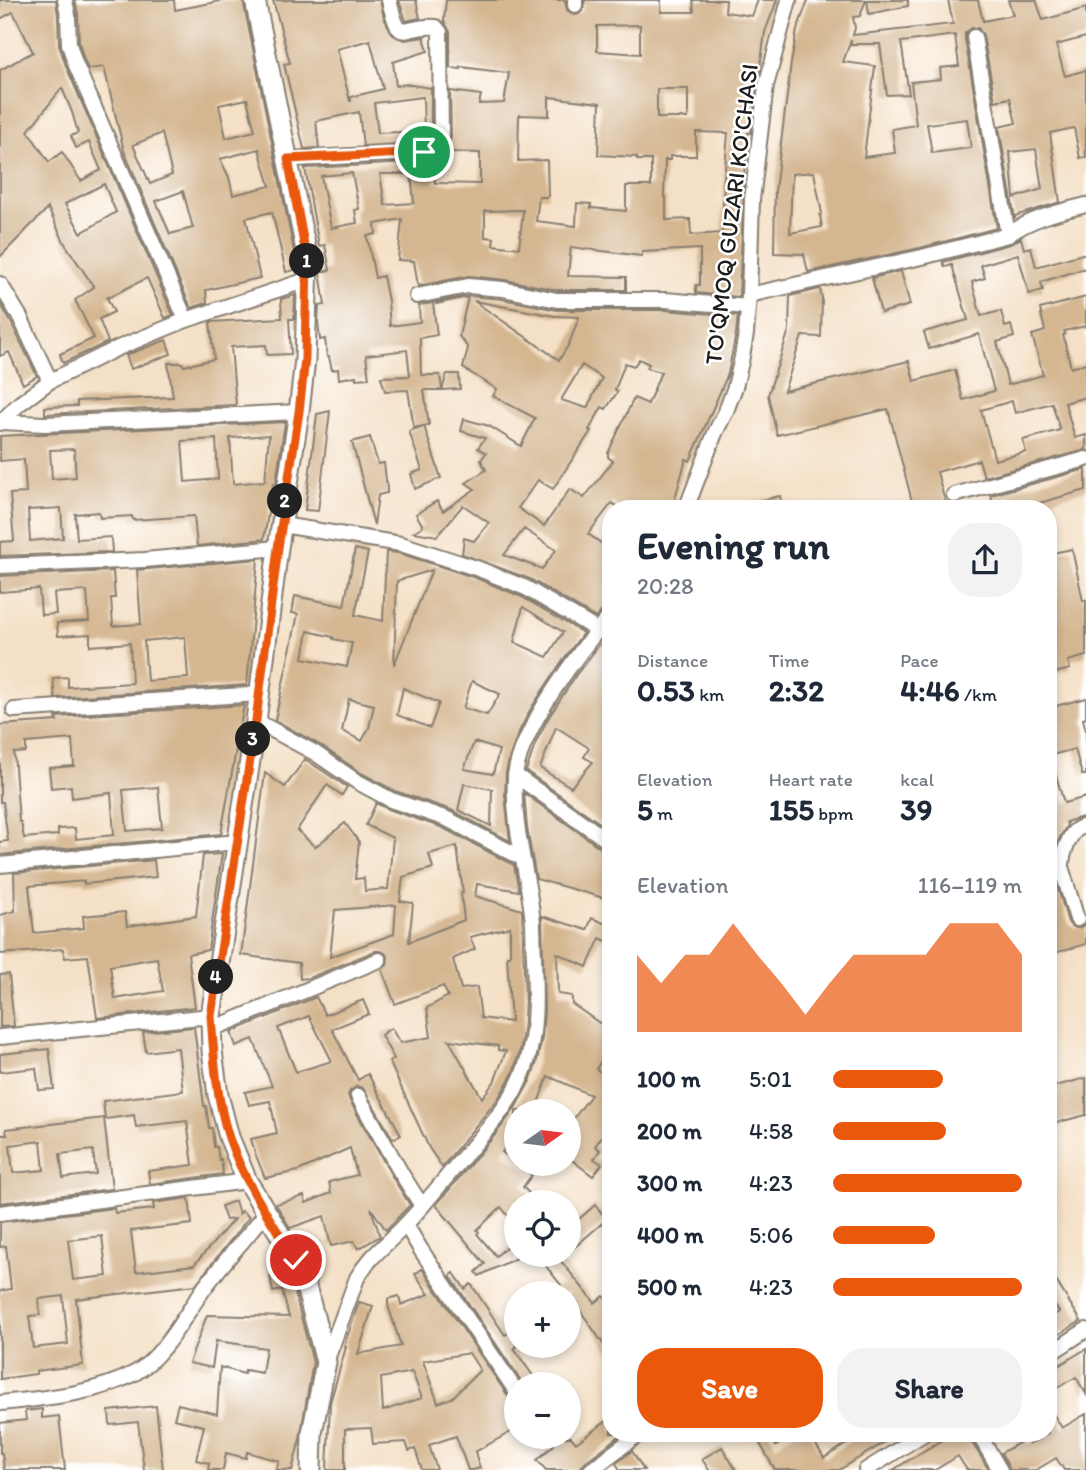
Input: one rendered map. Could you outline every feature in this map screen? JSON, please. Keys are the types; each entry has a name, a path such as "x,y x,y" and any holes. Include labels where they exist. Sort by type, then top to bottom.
{"street":[{"path":"65,0 69,44 75,63 186,320"},
{"path":"256,0 307,260 305,359 256,720 211,1022 212,1051 218,1095 229,1137 247,1181 296,1260 304,1279 326,1362"},
{"path":"288,159 434,152 440,146 440,32 436,27 409,31 396,27 389,0"},
{"name":"TO'QMOQ GUZARI KO'CHASI","path":"689,500 735,387 746,334 752,200 766,86 789,0"},
{"path":"974,37 1008,235"},
{"path":"417,296 468,286 557,300 748,301 1008,235 1038,218 1086,205"},
{"path":"1,423 19,404 50,381 118,348 186,320 307,280"},
{"path":"0,284 20,317 50,381"},
{"path":"1,423 45,424 299,412"},
{"path":"954,495 1086,460"},
{"path":"282,525 401,544 479,569 526,588 597,630"},
{"path":"0,566 144,560 278,548"},
{"path":"311,1470 312,1433 326,1362 363,1266 406,1225 504,1107 526,1064 532,1044 534,1019 532,915 516,814 515,775 528,736 545,703 602,624"},
{"path":"14,710 259,694"},
{"path":"256,720 391,800 447,819 522,858"},
{"path":"515,775 602,837"},
{"path":"1077,919 1062,864 1073,833 1077,828 1086,825"},
{"path":"0,864 237,842"},
{"path":"0,1037 211,1022 379,960"},
{"path":"358,1096 422,1206"},
{"path":"0,1213 247,1181"},
{"path":"0,1404 69,1395 93,1389 136,1372 157,1355 206,1285 266,1213"},
{"path":"406,1225 504,1373"},
{"path":"1057,1348 1086,1330"},
{"path":"592,1470 628,1442"},
{"path":"866,1470 911,1442"},
{"path":"983,1442 1000,1470"}],"building":[{"path":"0,0 56,0 59,45 66,66 173,315 165,318 147,278 107,298 114,312 99,319 108,342 63,363 60,354 94,338 75,300 94,287 65,244 48,208 0,257 0,70 33,52 13,12 0,19","holes":["62,88 78,133 71,136 76,148 89,142 101,170 81,181 62,152 49,162 28,131","104,184 116,212 81,233 65,204"]},
{"path":"75,0 174,0 175,10 226,0 243,0 296,261 295,270 286,272 272,212 246,218 260,278 206,290 207,303 191,308 124,151 104,67 88,69 84,60 79,42","holes":["247,99 255,131 226,138 219,105","162,133 172,175 150,184 133,145","259,149 270,186 233,195 229,177 220,159","183,191 193,228 170,234 156,201"]},
{"path":"273,0 380,0 384,18 393,35 405,40 424,37 428,51 393,62 396,86 405,84 431,88 431,142 363,146 359,112 316,121 319,148 304,149 284,64 290,63","holes":["370,40 383,89 351,97 350,101 337,49","423,97 424,131 378,133 374,103"]},
{"path":"399,0 416,0 420,18 406,21"},
{"path":"446,0 565,0 567,10 574,15 583,10 585,0 661,0 661,12 694,12 693,0 726,0 725,12 752,16 758,0 777,0 765,32 751,133 748,133 739,297 696,293 696,285 700,285 700,249 642,252 642,256 571,247 568,276 626,277 626,290 558,290 469,276 418,286 414,261 398,260 402,219 375,224 376,234 367,236 375,278 383,276 390,326 420,322 419,305 433,303 437,335 420,338 421,375 440,375 442,390 424,390 429,425 414,428 408,390 385,391 381,377 410,376 407,350 366,355 369,378 356,379 356,376 339,379 338,369 332,370 325,339 320,340 318,322 319,306 325,305 320,272 330,270 325,245 319,246 305,168 433,162 435,183 480,184 480,153 447,152 451,137 450,91 481,95 479,104 504,103 509,73 450,68 450,32 444,21","holes":["640,25 640,54 597,51 597,26","657,89 688,89 688,118 657,118","549,97 600,103 598,155 651,160 651,186 626,186 626,211 591,208 591,204 577,203 576,226 536,221 539,197 548,197 547,160 518,161 519,115 549,116","696,132 728,133 722,233 691,235 690,219 666,220 665,160 670,160 670,156 696,156","352,173 359,209 355,210 357,223 331,228 321,176","380,174 411,174 414,203 385,205","523,210 519,248 493,245 494,238 485,237 485,211"]},
{"path":"808,0 866,0 860,16 853,17 853,35 953,24 948,0 978,0 983,21 1013,15 1008,0 1036,0 1043,20 1086,8 1086,37 1056,45 1065,76 1086,70 1086,157 1080,158 1074,128 1050,133 1060,202 1015,216 1015,219 999,127 1016,123 1010,98 995,101 983,35 978,28 972,28 965,33 965,39 997,228 808,272 804,254 774,253 775,191 797,30","holes":["955,35 959,66 940,68 941,79 911,82 916,125 892,129 895,153 864,157 875,66 843,62 851,40 851,44 880,44 887,95 909,94 901,42","967,119 971,148 932,153 927,124","1036,149 1042,189 1014,198 1010,152","814,172 822,227 790,233 792,174"]},
{"path":"867,0 908,0 908,6 869,14"},
{"path":"1021,238 1024,249 1031,247 1036,267 1086,253 1086,268 1041,282 1043,290 1029,294 1018,254 981,265 985,278 972,282 981,316 1001,311 1005,327 1011,325 1014,337 997,342 1008,385 1043,375 1032,335 1045,331 1040,309 1086,297 1086,326 1064,331 1063,335 1071,368 1086,363 1086,397 1065,403 1075,438 1086,435 1086,450 984,477 979,460 937,472 945,500 912,500 888,409 777,435 768,395 789,330 790,296 820,289 821,337 802,336 784,391 909,361 914,381 955,370 963,400 994,391 979,334 929,349 924,332 968,320 952,265 945,267 943,262 1010,244","holes":["1012,401 1015,413 1052,403 1060,430 1023,440 1026,452 995,460 981,410"]},
{"path":"901,271 910,305 881,313 872,278"},
{"path":"295,295 294,319 289,319 291,354 267,355 266,345 231,347 236,405 45,414 45,407 77,406 77,401 173,397 168,363 182,363 184,366 214,359 210,322 282,318 281,299"},
{"path":"469,296 502,299 557,310 665,310 738,316 728,374 690,461 686,459 675,500 602,500 602,516 588,534 602,544 602,610 596,618 530,579 462,554 464,538 474,541 489,523 463,505 437,536 414,532 423,526 416,514 437,501 443,511 475,489 466,483 486,470 481,460 486,453 478,448 485,438 461,431 464,419 489,426 521,446 535,418 493,396 497,389 463,368 468,348 459,336 468,297 436,304 435,302","holes":["474,301 555,316 579,317 569,344 559,360","639,359 649,364 647,368 661,372 648,404 634,398 608,453 608,457 613,461 584,498 570,489 544,526 518,508 538,480 553,489 591,431 589,430 602,407 606,409 618,391 615,390 625,363 634,366","582,365 602,378 587,408 561,400","524,529 556,550 542,569 504,555"]},
{"path":"0,303 37,376 23,384 9,352 0,356"},
{"path":"166,340 171,354 131,369 126,355"},
{"path":"447,374 459,374 460,389 442,390"},
{"path":"330,411 318,511 305,510 317,414"},
{"path":"285,422 264,539 197,546 194,516 133,520 132,516 100,518 99,512 75,514 77,539 111,537 112,552 0,556 0,542 14,541 10,494 26,493 24,459 0,461 0,436","holes":["269,435 265,481 233,484 230,438","216,439 218,479 185,482 182,441","74,449 76,477 52,479 50,450","61,508 63,538 30,541 28,510"]},
{"path":"424,426 441,478 415,489 411,474 422,470 409,431"},
{"path":"370,437 378,464 384,463 387,488 387,493 378,495 374,525 352,442"},
{"path":"1086,469 1086,490 1050,500 992,500 991,495"},
{"path":"780,496 781,500 762,500"},
{"path":"355,549 368,552 355,615 383,621 386,552 399,553 476,578 522,597 583,633 530,710 510,756 505,795 510,841 451,810 395,791 275,720 298,614 292,613 295,596 344,606","holes":["432,570 394,665 397,581","523,607 563,632 547,657 514,642","308,631 352,643 347,667 303,658","472,681 500,694 487,715 463,708","403,688 439,703 430,728 397,715","349,699 374,705 369,728 362,741 342,731","474,742 499,750 493,774 464,769","464,784 492,789 491,826 458,810"]},
{"path":"1072,549 1083,601 1086,600 1086,656 1068,661 1070,669 1057,673 1057,552"},
{"path":"258,559 247,685 55,698 53,678 68,677 68,687 132,683 130,643 90,646 90,634 58,636 57,623 89,621 87,591 54,593 56,614 41,615 39,589 0,592 0,576 113,571 113,626 141,624 137,570","holes":["185,637 188,678 147,681 144,641"]},
{"path":"602,642 602,825 526,771 547,720","holes":["556,727 589,748 584,757 593,762 571,787 540,768"]},
{"path":"1086,698 1086,718 1083,719 1086,731 1086,775 1082,775 1075,749 1057,754 1057,706"},
{"path":"244,705 221,834 0,855 0,842 8,841 3,802 0,802 0,725 57,721 56,717","holes":["72,739 74,766 49,768 51,788 71,786 72,798 111,793 114,835 76,839 75,828 58,829 58,835 24,838 19,822 14,753 26,752 26,743","158,787 162,828 127,831 123,790"]},
{"path":"305,759 347,787 342,795 327,785 297,830 315,847 345,823 359,842 355,879 364,878 365,891 388,889 393,838 366,825 376,803 443,828 514,865 519,891 477,884 475,896 522,910 525,997 521,1047 513,1073 498,1099 442,1167 429,1148 389,1061 394,1059 381,1035 391,1028 400,1043 431,1037 427,1008 448,996 443,986 395,1004 382,969 387,965 388,957 381,951 300,979 299,963 241,955 265,773 285,787","holes":["457,846 464,920 409,942 413,903 400,901 403,877 433,868 429,854","396,905 394,934 330,957 335,910","510,927 510,956 507,956 511,1022 481,1018 477,987 461,989 453,959 475,949 470,937","449,1040 498,1046 498,1050 506,1051 494,1082 482,1098"]},
{"path":"1057,778 1064,803 1086,797 1086,816 1066,822 1057,843"},
{"path":"524,793 602,849 602,897 536,879"},
{"path":"222,854 208,950 188,954 195,1007 97,1018 88,956 65,958 63,949 0,954 0,915 15,911 14,873 154,860 156,877 29,886 34,933 84,928 83,916 125,912 127,926 196,916 203,855","holes":["157,958 163,991 115,999 110,966"]},
{"path":"1057,885 1071,926 1080,928 1086,924 1086,944 1057,952"},
{"path":"542,916 587,930 592,918 602,922 602,939 600,938 587,967 557,953 558,994 572,996 572,1004 602,1025 602,1059 596,1069 602,1073 602,1136 595,1146 600,1150 594,1159 602,1164 593,1176 581,1167 581,1109 591,1095 548,1076 539,1099 520,1099 536,1065 542,1038"},
{"path":"9,974 14,1026 0,1027 0,975"},
{"path":"316,997 325,1015 363,1000 369,1014 332,1029 358,1080 368,1074 401,1135 393,1139 363,1088 357,1086 350,1091 350,1101 410,1205 386,1230 371,1208 380,1236 358,1249 354,1241 331,1246 324,1216 290,1228 276,1204 304,1196 306,1203 331,1193 329,1182 357,1175 350,1148 298,1171 265,1178 251,1139 277,1133 270,1101 249,1105 245,1092 272,1086 253,1039 236,1046 231,1032","holes":["309,1016 332,1061 296,1072 278,1028"]},
{"path":"194,1027 204,1106 209,1128 212,1128 214,1147 217,1147 219,1160 221,1159 223,1174 150,1184 148,1171 193,1165 187,1121 136,1127 134,1115 105,1119 103,1101 183,1091 178,1048 146,1052 143,1032"},
{"path":"49,1049 54,1089 39,1090 36,1068 0,1072 0,1054"},
{"path":"1086,1078 1086,1115 1057,1123 1057,1086"},
{"path":"104,1118 112,1189 0,1203 0,1135 7,1135 6,1129","holes":["41,1141 44,1170 13,1173 10,1145","93,1150 96,1174 63,1178 60,1154"]},
{"path":"504,1123 504,1176 531,1176 523,1187 526,1190 504,1190 504,1211 501,1207 477,1230 477,1234 496,1256 504,1249 504,1264 479,1276 476,1272 485,1264 436,1205"},
{"path":"189,1198 192,1224 131,1231 136,1272 194,1265 234,1219 226,1220 221,1206 235,1201 239,1214 242,1211 249,1217 195,1285 76,1299 83,1365 0,1379 0,1291 11,1289 6,1246 0,1247 0,1222 114,1208 115,1213 154,1209 153,1203","holes":["102,1236 107,1276 73,1280 68,1240","63,1296 68,1344 33,1348 29,1316 40,1315 39,1299"]},
{"path":"595,1205 602,1213 602,1223 581,1242 581,1217"},
{"path":"547,1267 566,1267 577,1281 558,1281"},
{"path":"422,1269 504,1390 504,1436 475,1452 480,1468 468,1470 456,1436 429,1445 437,1470 422,1470 415,1449 409,1451 406,1442 373,1444 371,1428 345,1429 345,1470 327,1470 330,1403 346,1347 344,1346 359,1302 373,1306 358,1354 401,1346 388,1299 399,1296 401,1305 429,1294 415,1274","holes":["469,1353 480,1370 452,1398 438,1403 423,1361","412,1372 422,1398 383,1411 381,1378"]},
{"path":"288,1272 313,1362 292,1470 276,1470 279,1461 247,1452 246,1458 226,1453 223,1470 208,1470 209,1463 196,1460 204,1426 174,1419 178,1404 217,1414 220,1367 244,1374 245,1370 262,1373 266,1348 216,1341 212,1368 189,1363 207,1315 289,1317 282,1290 273,1292 270,1276"},
{"path":"454,1273 465,1289 471,1284 504,1334 504,1356 450,1276"},
{"path":"1057,1282 1081,1321 1057,1336"},
{"path":"581,1286 595,1303 602,1298 602,1342 581,1312"},
{"path":"1086,1349 1086,1394 1076,1377 1057,1388 1057,1367"},
{"path":"505,1358 520,1358 530,1372 515,1372"},
{"path":"156,1406 163,1470 144,1470 138,1422 110,1425 109,1411"},
{"path":"42,1409 42,1418 59,1416 65,1470 4,1470 0,1453 0,1423 26,1420 25,1411"},
{"path":"1086,1414 1086,1470 1064,1470 1056,1458 1036,1470 1010,1470 1001,1453 1021,1442 1057,1442 1057,1420 1062,1428"},
{"path":"602,1424 602,1442 612,1442 585,1462 579,1470 546,1470 537,1460 549,1449 581,1449 581,1439"},
{"path":"759,1442 774,1442 776,1446 782,1442 814,1442 824,1458 850,1442 885,1442 839,1470 775,1470"},
{"path":"938,1442 972,1442 989,1470 967,1470 958,1456 935,1470 893,1470"},
{"path":"722,1447 736,1470 709,1470 702,1459"},
{"path":"632,1451 644,1470 620,1470 616,1463"}],"route":[{"path":"296,1260 247,1181 229,1137 218,1095 211,1016 256,720 305,359 307,260 288,159 424,152"}]}
